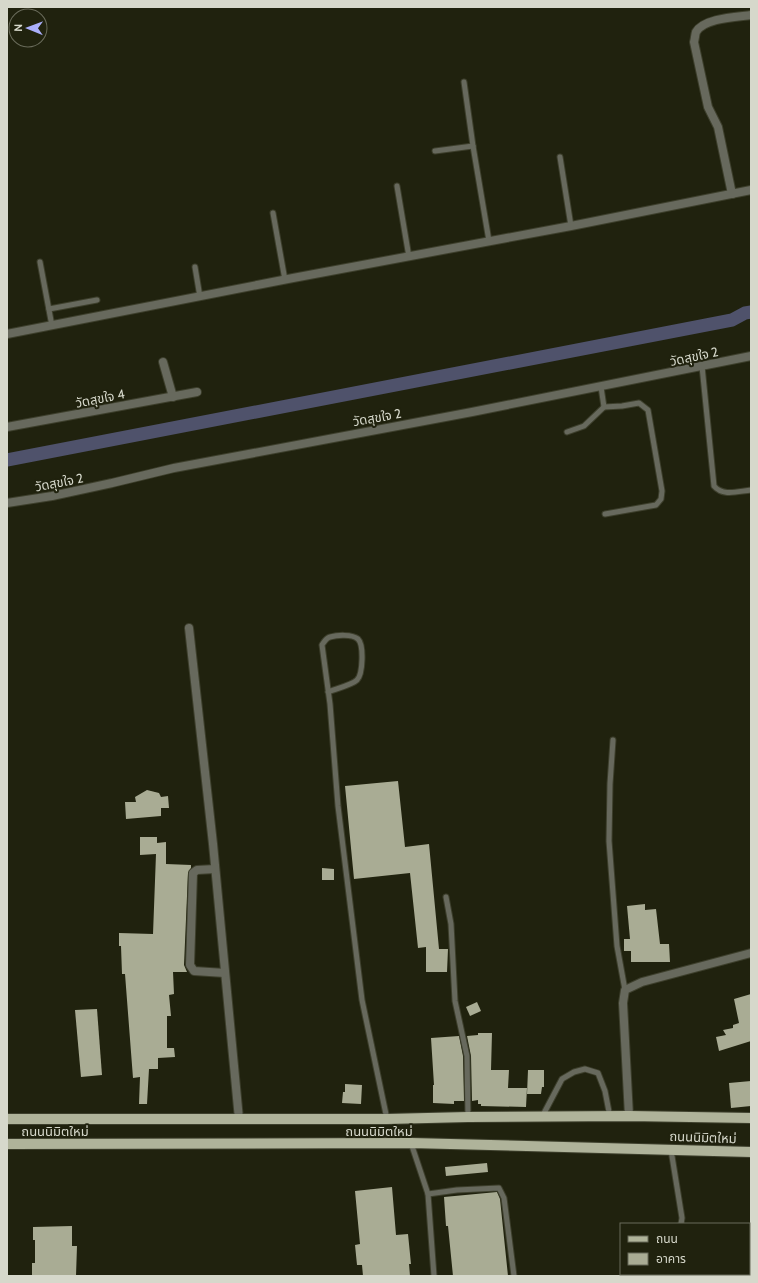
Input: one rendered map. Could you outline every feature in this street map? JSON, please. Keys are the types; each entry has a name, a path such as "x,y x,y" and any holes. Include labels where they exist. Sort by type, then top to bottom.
{"main road":[{"name":"ถนนนิมิตใหม่","path":"7,1119 387,1119 629,1116 751,1118"},
{"name":"ถนนนิมิตใหม่","path":"7,1144 411,1143 751,1152"}],"street":[{"path":"732,194 718,127 708,107 694,42 696,32 713,21 751,15"},
{"path":"7,334 751,190"},
{"name":"วัดสุขใจ 2","path":"7,503 52,496 181,467 601,387 751,356"},
{"path":"163,362 172,397"},
{"name":"วัดสุขใจ 4","path":"7,427 197,392"},
{"path":"189,628 215,869 239,1119"},
{"path":"215,869 197,870 193,873 190,965 194,971 225,973"},
{"path":"629,1116 623,1002 625,990 642,982 751,953"}],"lane":[{"path":"464,82 489,241"},
{"path":"435,151 473,146"},
{"path":"560,157 571,226"},
{"path":"397,186 409,257"},
{"path":"273,213 285,280"},
{"path":"40,262 52,326"},
{"path":"195,267 200,297"},
{"path":"49,309 97,300"},
{"path":"702,366 714,486 724,493 751,490"},
{"path":"601,387 604,407"},
{"path":"567,432 584,426 604,407 639,403 648,410 662,491 661,499 656,505 604,514"},
{"path":"328,692 356,681 360,675 362,667 361,644 357,638 350,635 330,637 324,640 322,645 328,692 338,806 362,1000 387,1119"},
{"path":"613,740 608,841 617,946 625,990"},
{"path":"446,897 451,924 455,1000 467,1056 468,1117"},
{"path":"542,1117 562,1079 574,1072 585,1069 598,1073 605,1092 610,1117"},
{"path":"411,1143 428,1194 434,1276"},
{"path":"671,1149 682,1218 681,1223"},
{"path":"428,1194 457,1190 499,1188 504,1198 514,1276"}],"building":[{"path":"398,781 405,847 429,844 439,949 448,949 447,972 426,972 426,947 418,948 410,873 354,879 345,786"},
{"path":"147,790 159,793 161,797 168,796 169,808 161,808 161,816 126,819 125,802 136,802 135,797"},
{"path":"140,837 157,837 157,843 166,842 166,864 191,865 188,873 184,965 187,972 173,972 174,994 169,995 171,1016 167,1016 167,1048 174,1048 175,1057 158,1058 158,1069 149,1069 147,1104 139,1104 140,1077 133,1078 125,974 122,974 121,946 119,946 119,933 153,934 156,854 140,855"},
{"path":"322,868 334,869 334,880 322,880"},
{"path":"645,904 645,910 656,909 660,944 669,944 670,962 631,962 631,951 624,951 624,939 630,939 627,906"},
{"path":"751,994 751,1041 719,1051 716,1037 726,1035 723,1030 733,1028 733,1025 739,1023 734,999"},
{"path":"477,1002 481,1011 470,1016 466,1007"},
{"path":"97,1009 102,1075 81,1077 75,1010"},
{"path":"478,1033 492,1033 491,1070 509,1070 508,1088 527,1088 526,1107 481,1106 481,1104 478,1104 478,1100 472,1101 471,1056 467,1036 478,1035"},
{"path":"459,1036 463,1056 464,1101 454,1101 454,1104 433,1103 434,1085 431,1038"},
{"path":"528,1070 544,1070 544,1087 542,1087 541,1094 527,1094"},
{"path":"751,1081 751,1106 731,1108 729,1083"},
{"path":"345,1084 362,1085 361,1104 342,1103 343,1092 345,1092"},
{"path":"487,1163 488,1172 446,1176 445,1167"},
{"path":"392,1187 396,1235 408,1234 411,1264 409,1264 410,1276 363,1276 362,1265 357,1265 355,1245 360,1244 355,1191"},
{"path":"497,1192 500,1199 508,1276 453,1276 448,1226 446,1226 444,1197"},
{"path":"72,1226 72,1246 77,1246 76,1276 32,1276 32,1263 35,1263 35,1240 33,1240 33,1227"}],"waterway":[{"path":"7,460 732,320 745,313 751,312"}]}
